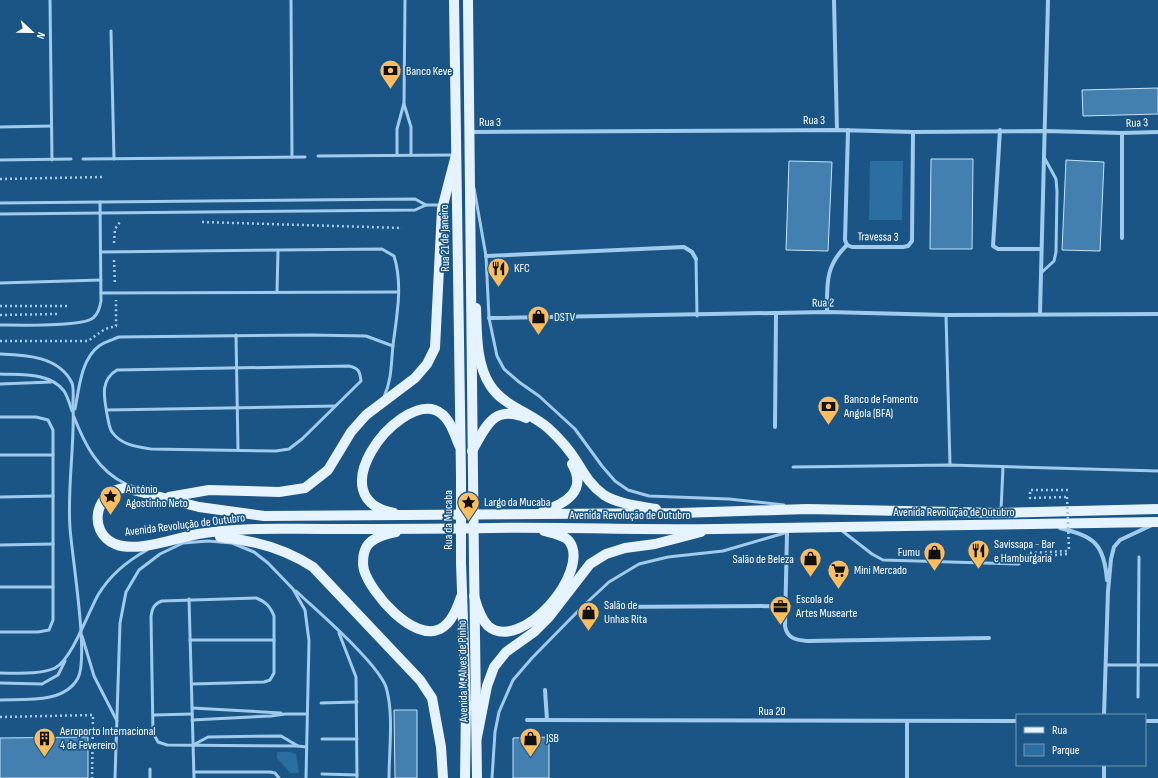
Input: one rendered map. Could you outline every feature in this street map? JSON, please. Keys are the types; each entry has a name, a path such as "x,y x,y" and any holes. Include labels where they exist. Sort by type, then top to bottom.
{"main road":[{"name":"Rua 21 de Janeiro","path":"454,0 461,476"},
{"name":"Rua 21 de Janeiro","path":"468,0 470,327 473,476"},
{"path":"165,498 209,490 279,492 305,488 328,470 350,432 366,415 415,378 427,364 434,348 443,205 456,155"},
{"path":"470,197 478,343 481,365 490,385 500,398 536,418 564,443 586,479 604,495 617,501 680,513"},
{"path":"410,516 384,511 364,495 361,484 362,469 379,440 402,418 412,411 422,409 435,410 442,414 450,424 461,450"},
{"path":"472,451 486,424 502,413 521,415 532,420 547,432 572,463 575,469 577,481 573,496 564,504 533,514"},
{"name":"Rua da Mucaba","path":"461,476 461,564"},
{"name":"Rua da Mucaba","path":"473,476 474,563"},
{"name":"Avenida Revolução de Outubro","path":"1158,509 1001,512 807,509 680,513 264,516 199,507 137,489 119,488 109,494 98,509 98,526 102,534 116,544 138,546 205,533 264,529 533,527 716,529 809,526 1050,525 1158,522"},
{"path":"474,596 481,617 489,626 498,631 511,632 523,627 537,617 547,607 567,581 572,567 574,554 570,541 565,537 533,527"},
{"path":"410,529 386,534 372,541 366,548 363,560 364,570 378,595 402,620 414,628 428,631 440,629 448,622 457,610 462,597"},
{"path":"477,737 487,686 494,667 506,652 534,632 549,617 590,564 606,554 625,548 655,544 716,529"},
{"path":"205,533 268,545 299,558 313,567 325,579 420,680 432,698 441,747 443,778"},
{"name":"Avenida M. Alves de Pinho","path":"474,563 477,778"},
{"name":"Avenida M. Alves de Pinho","path":"461,564 466,706 465,778"}],"street":[{"path":"834,0 837,130"},
{"path":"1040,313 1048,0"},
{"name":"Rua 3","path":"470,132 837,130 913,132 1000,130 1122,133 1158,132"},
{"name":"Travessa 3","path":"848,130 845,240 847,245 852,247 903,247 908,246 912,241 913,132"},
{"path":"1000,130 993,246 998,249 1041,249"},
{"path":"1122,133 1122,238"},
{"path":"827,312 826,283 830,268 838,254 847,245"},
{"path":"486,256 684,247 692,252 696,259"},
{"name":"Rua 2","path":"489,318 697,316 827,312 946,314 1158,314"},
{"path":"775,427 776,314"},
{"path":"1104,714 1110,559 1114,547 1120,540 1158,522"},
{"path":"1050,525 1082,534 1094,542 1104,558 1108,591"},
{"path":"787,533 785,606 786,633 791,638 798,640 989,638"},
{"path":"607,607 785,606"},
{"path":"545,690 547,720"},
{"name":"Rua 20","path":"527,720 907,722 1016,721"},
{"path":"1146,721 1158,721"},
{"path":"907,722 907,778"},
{"path":"1104,766 1104,778"}],"lane":[{"path":"50,0 50,126 52,160"},
{"path":"291,0 292,157"},
{"path":"397,155 397,129 404,103 404,0"},
{"path":"112,31 114,159"},
{"path":"404,103 411,127 411,155"},
{"path":"0,127 50,126"},
{"path":"318,156 456,155"},
{"path":"83,159 305,156"},
{"path":"1041,274 1054,261 1056,252 1056,179 1044,157"},
{"path":"0,160 71,159"},
{"path":"470,159 486,256 489,318 497,356 504,369 539,396 575,428 602,466 615,481 628,490 649,496 749,500 807,509"},
{"path":"0,203 415,199 426,205"},
{"path":"0,325 86,322 93,319 98,312 101,293 100,202"},
{"path":"0,214 415,210 426,205 443,205"},
{"path":"101,252 382,249 394,256 398,269 398,310 393,346 392,373 383,401"},
{"path":"277,292 278,251"},
{"path":"696,259 697,316"},
{"path":"0,283 101,280"},
{"path":"101,293 398,292"},
{"path":"946,314 950,465"},
{"path":"74,414 81,377 89,358 99,346 118,337 236,335 366,336 393,346"},
{"path":"236,335 238,450"},
{"path":"0,354 20,355 47,361 59,367 72,384 74,414 70,527 82,666 78,678 69,689 56,696 0,700"},
{"path":"356,367 360,372 361,381 302,439 289,449 276,451 151,449 132,446 121,440 112,432 106,410 104,388 110,374 117,370 237,368 356,367"},
{"path":"0,374 35,376 52,382 64,391 82,438 97,462 119,481 137,489"},
{"path":"0,384 52,382"},
{"path":"106,410 334,406"},
{"path":"0,416 36,417 48,420 53,430 53,620 49,630 38,632 0,632"},
{"path":"0,455 53,455"},
{"path":"793,468 950,465 1158,471"},
{"path":"1001,512 1003,467"},
{"path":"0,497 53,496"},
{"path":"492,778 495,732 499,712 514,680 532,658 582,606 609,582 639,564 668,557 722,552 809,526"},
{"path":"836,526 872,554 883,560 1019,564"},
{"path":"0,683 42,684 58,675 99,594 119,569 158,543 208,541 232,543 254,552 274,568 293,589 339,632 375,669 385,685 390,703 389,778"},
{"path":"115,778 120,623 126,592 139,570 160,554 183,543"},
{"path":"0,545 53,544"},
{"path":"1138,696 1139,557"},
{"path":"0,587 53,587"},
{"path":"293,589 305,610 309,640 306,714 306,778"},
{"path":"192,684 264,682 270,680 274,673 274,616 271,608 265,601 256,598 162,601 156,604 152,609 153,733 158,742 168,745 306,747"},
{"path":"189,600 194,778"},
{"path":"80,630 94,676 117,722"},
{"path":"322,774 357,776 356,678 339,632"},
{"path":"190,640 274,640"},
{"path":"0,673 40,672 55,668 66,660"},
{"path":"1106,665 1158,665"},
{"path":"322,703 357,702"},
{"path":"192,708 271,711 285,714"},
{"path":"154,715 192,714"},
{"path":"192,720 306,714"},
{"path":"194,745 208,737 281,736 298,746"},
{"path":"322,739 357,739"},
{"path":"150,769 150,778"},
{"path":"194,772 270,772 275,773 279,778"}],"path":[{"path":"0,178 102,177"},
{"path":"115,229 117,224 125,220"},
{"path":"196,222 402,228"},
{"path":"0,306 70,306"},
{"path":"0,314 62,314"},
{"path":"1067,554 1028,557 1028,553 1069,551 1067,497 1030,498 1030,490 1068,490"},
{"path":"0,717 93,716 92,778"}],"green space":[{"path":"870,161 903,161 902,220 869,220"},
{"path":"277,752 290,752 296,754 299,773 290,773 277,758"}],"building":[{"path":"1158,88 1158,114 1083,116 1082,90"},
{"path":"931,159 973,159 972,249 930,249"},
{"path":"1066,160 1104,162 1100,251 1062,250"},
{"path":"789,161 832,162 828,251 786,250"},
{"path":"394,710 417,710 417,778 395,778"},
{"name":"Aeroporto Internacional 4 de Fevereiro","path":"88,737 88,778 0,778 0,738"},
{"name":"JSB","path":"549,737 549,778 513,778 513,738"}],"place":[{"name":"Banco Keve","path":"390,90"},
{"name":"KFC","path":"498,288"},
{"name":"DSTV","path":"538,336"},
{"name":"Banco de Fomento Angola (BFA)","path":"828,426"},
{"name":"António Agostinho Neto","path":"111,516"},
{"name":"Largo da Mucaba","path":"468,522"},
{"name":"Savissapa - Bar e Hamburgaria","path":"978,570"},
{"name":"Fumu","path":"935,572"},
{"name":"Salão de Beleza","path":"810,578"},
{"name":"Mini Mercado","path":"839,590"},
{"name":"Escola de Artes Musearte","path":"780,626"},
{"name":"Salão de Unhas Rita","path":"588,632"},
{"name":"Aeroporto Internacional 4 de Fevereiro","path":"44,758"},
{"name":"JSB","path":"531,758"}]}
